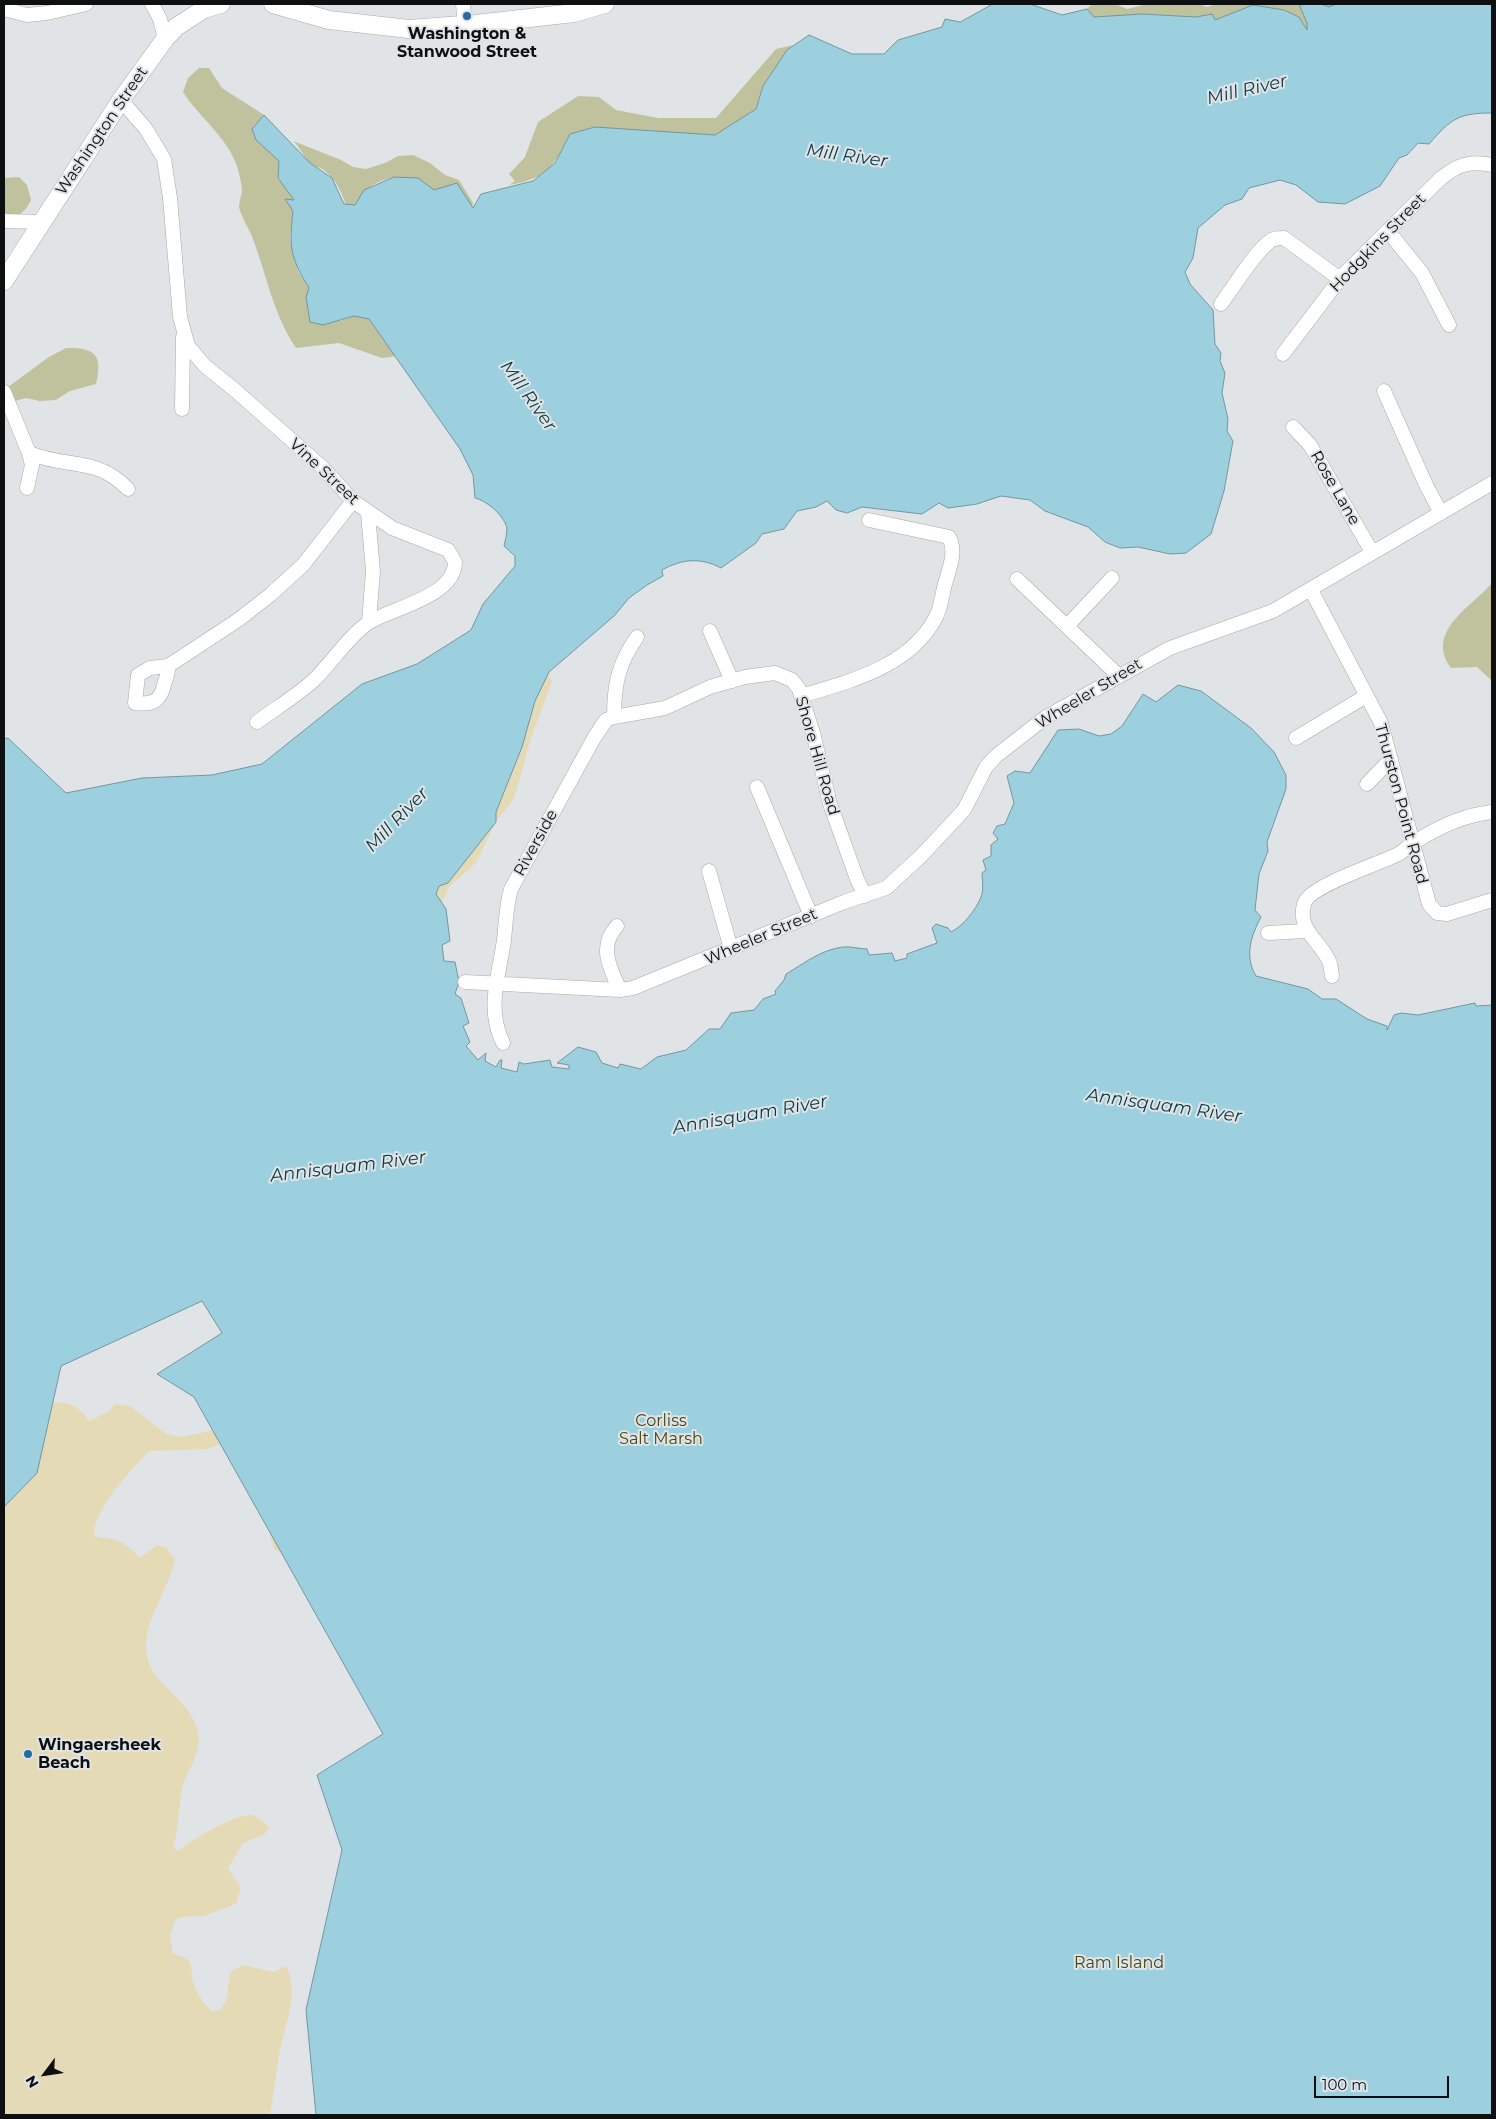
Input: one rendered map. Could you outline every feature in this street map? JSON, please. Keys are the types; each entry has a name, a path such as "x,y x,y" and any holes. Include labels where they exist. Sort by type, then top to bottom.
{"main road":[{"name":"Washington Street","path":"4,281 121,100 165,39 176,27 204,9 221,4"},
{"path":"273,4 314,18 409,29 574,13 605,4"}],"street":[{"path":"4,9 27,14 47,13 86,4"},
{"path":"152,4 160,19 165,39"},
{"path":"463,4 465,25"},
{"name":"Vine Street","path":"121,100 146,128 164,159 170,198 183,332 182,409"},
{"name":"Hodgkins Street","path":"1282,354 1340,279 1455,167 1478,163 1492,165"},
{"path":"4,221 42,222"},
{"path":"1388,231 1422,273 1449,324"},
{"path":"1221,304 1262,250 1270,241 1278,238 1284,238 1340,279"},
{"name":"Vine Street","path":"183,332 188,346 200,361 323,468 353,501 368,513 374,580 369,622"},
{"path":"1384,390 1420,472 1441,513"},
{"path":"4,392 32,465 27,488"},
{"name":"Rose Lane","path":"1293,427 1310,444 1372,552"},
{"path":"29,453 46,460 91,466 106,471 128,489"},
{"name":"Wheeler Street","path":"465,982 620,990 653,981 811,916 886,888 947,830 964,810 986,767 996,756 1046,717 1170,648 1273,611 1492,483"},
{"path":"168,666 238,620 270,595 309,558 353,501"},
{"path":"256,722 314,680 360,629 369,622 421,600 440,587 451,576 455,562 448,550 392,528 368,513"},
{"path":"801,696 885,666 916,644 936,616 952,560 952,542 949,536 869,520"},
{"path":"1067,626 1112,578"},
{"path":"1017,579 1119,676"},
{"name":"Thurston Point Road","path":"1311,590 1381,723 1429,904 1437,913 1447,914 1492,900"},
{"path":"710,631 732,681"},
{"path":"614,717 614,689 627,651 637,637"},
{"name":"Shore Hill Road","path":"614,717 665,708 710,687 763,674 784,675 792,680 801,696 813,733 833,812 865,896"},
{"path":"1296,738 1366,696"},
{"name":"Riverside","path":"495,984 504,941 506,907 511,890 600,728 606,720 614,717"},
{"path":"1367,784 1391,759"},
{"path":"757,787 811,916"},
{"path":"1332,976 1329,960 1306,931 1303,924 1303,909 1309,895 1344,877 1400,853 1414,842 1459,820 1492,812"},
{"path":"709,871 731,949"},
{"path":"617,926 607,941 606,954 620,990"},
{"path":"1268,933 1306,931"},
{"path":"495,984 495,1023 503,1043"}],"green space":[{"path":"1092,4 1115,4 1127,9 1148,4 1200,4 1207,7 1216,4 1337,4 1307,31 1299,18 1284,11 1253,5 1215,22 1095,19 1087,9"},
{"path":"793,45 787,50 763,86 754,114 734,136 570,134 554,163 548,169 533,179 509,185 515,181 509,174 525,157 538,122 578,96 599,97 616,110 658,118 716,118 776,49"},
{"path":"199,68 209,68 222,88 264,115 252,129 279,161 278,178 294,200 290,239 298,271 309,288 306,297 310,316 340,321 354,316 373,320 398,356 382,358 339,343 296,348 276,308 253,239 240,210 242,186 237,166 220,136 183,92 188,78"},
{"path":"293,141 341,160 353,167 366,169 385,163 398,156 413,155 430,163 445,175 459,180 473,203 471,213 394,177 370,187 349,215 343,196 334,180 324,170 310,163"},
{"path":"19,177 27,185 31,200 26,208 17,216 4,218 4,178"},
{"path":"66,348 84,349 95,355 98,366 96,384 70,391 56,400 40,401 26,398 11,402 4,390 49,357"},
{"path":"1492,583 1492,681 1477,667 1451,668 1444,655 1443,642 1454,620"}],"sand":[{"path":"544,670 552,681 531,738 514,799 497,820 476,863 449,887 441,905 422,881 522,717"},
{"path":"127,1277 143,1303 141,1317 131,1327 102,1321 77,1332 70,1346 68,1361 58,1369 43,1375 40,1387 49,1403 72,1405 81,1411 89,1421 106,1413 116,1404 130,1406 166,1434 181,1437 227,1427 247,1430 261,1456 275,1492 285,1529 286,1556 274,1549 246,1448 228,1441 207,1449 150,1451 114,1491 99,1516 95,1527 95,1537 125,1544 140,1558 157,1545 167,1548 175,1559 150,1624 146,1646 147,1658 152,1669 191,1714 198,1735 197,1753 183,1785 173,1847 178,1851 212,1829 243,1816 250,1815 256,1817 269,1827 265,1834 243,1843 228,1868 241,1888 236,1904 204,1916 182,1917 175,1920 170,1935 173,1954 181,1956 190,1962 195,1988 211,2011 220,2010 227,1999 230,1972 243,1965 274,1972 286,1966 291,1986 290,2007 280,2049 270,2115 4,2115 4,1293 77,1290"}],"water":[{"path":"993,4 1030,4 1062,15 1087,9 1094,17 1142,14 1196,17 1212,14 1215,20 1253,5 1284,10 1299,17 1307,30 1307,23 1300,7 1301,4 1321,4 1329,7 1336,4 1492,4 1492,113 1471,114 1456,119 1429,144 1418,143 1407,155 1399,158 1380,186 1345,204 1318,202 1296,185 1280,180 1249,188 1242,199 1225,205 1198,228 1193,258 1185,272 1190,284 1213,310 1215,344 1221,353 1220,361 1225,373 1222,393 1228,419 1227,431 1233,441 1224,491 1211,534 1186,553 1170,554 1138,547 1120,548 1105,542 1088,527 1045,511 1030,500 1001,496 977,504 948,508 939,503 922,514 862,507 847,513 836,510 827,501 816,507 797,511 784,529 762,534 756,543 721,568 706,562 691,561 669,566 662,570 663,576 629,598 614,616 549,672 535,701 522,747 496,812 496,822 448,883 439,886 436,894 446,909 450,941 442,945 444,961 455,962 459,982 455,994 461,998 469,1023 463,1026 470,1042 466,1046 478,1060 486,1053 485,1061 496,1067 500,1060 502,1060 501,1068 517,1072 519,1062 524,1064 550,1060 552,1067 569,1069 569,1065 557,1063 578,1047 596,1052 602,1063 618,1068 620,1064 641,1069 657,1057 686,1050 709,1029 720,1029 731,1013 754,1010 763,999 776,994 775,991 784,980 786,974 820,954 849,947 867,949 869,955 892,953 895,961 907,958 907,954 937,943 932,928 936,924 948,928 951,932 960,926 979,902 983,888 982,873 986,870 983,860 991,856 991,845 998,839 993,833 997,826 1005,824 1014,803 1007,776 1015,771 1030,773 1058,730 1079,729 1099,736 1111,734 1122,726 1143,694 1156,702 1178,685 1201,691 1251,728 1274,752 1286,775 1286,789 1267,842 1268,851 1259,874 1255,910 1261,917 1254,931 1250,946 1250,961 1256,976 1308,989 1322,999 1336,999 1367,1019 1387,1026 1387,1030 1394,1015 1401,1013 1418,1015 1475,1003 1476,1006 1492,1005 1492,2115 316,2115 306,2010 342,1850 317,1775 383,1734 194,1397 157,1374 222,1333 202,1301 61,1366 37,1473 4,1507 4,739 8,738 66,793 142,778 212,775 262,764 362,684 417,664 471,630 483,604 515,566 515,556 504,546 506,524 490,506 475,498 473,475 460,449 369,319 354,316 323,325 310,322 306,297 309,288 298,268 292,251 293,211 285,199 294,200 278,178 279,161 256,140 252,129 264,115 310,163 332,178 344,204 355,205 364,190 394,177 418,178 434,190 457,183 473,208 481,194 533,181 555,163 570,134 595,127 715,135 756,109 763,86 787,50 809,35 852,54 884,54 898,40 942,27 945,19 960,22"}],"place":[{"name":"Washington & Stanwood Street","path":"467,16"},
{"name":"Wingaersheek Beach","path":"28,1754"}],"water label":[{"name":"Mill River","path":"1247,90"},
{"name":"Mill River","path":"847,156"},
{"name":"Mill River","path":"528,396"},
{"name":"Mill River","path":"397,820"},
{"name":"Annisquam River","path":"1164,1106"},
{"name":"Annisquam River","path":"750,1115"},
{"name":"Annisquam River","path":"348,1167"}],"park label":[{"name":"Corliss Salt Marsh","path":"661,1430"},
{"name":"Ram Island","path":"1119,1963"}]}
